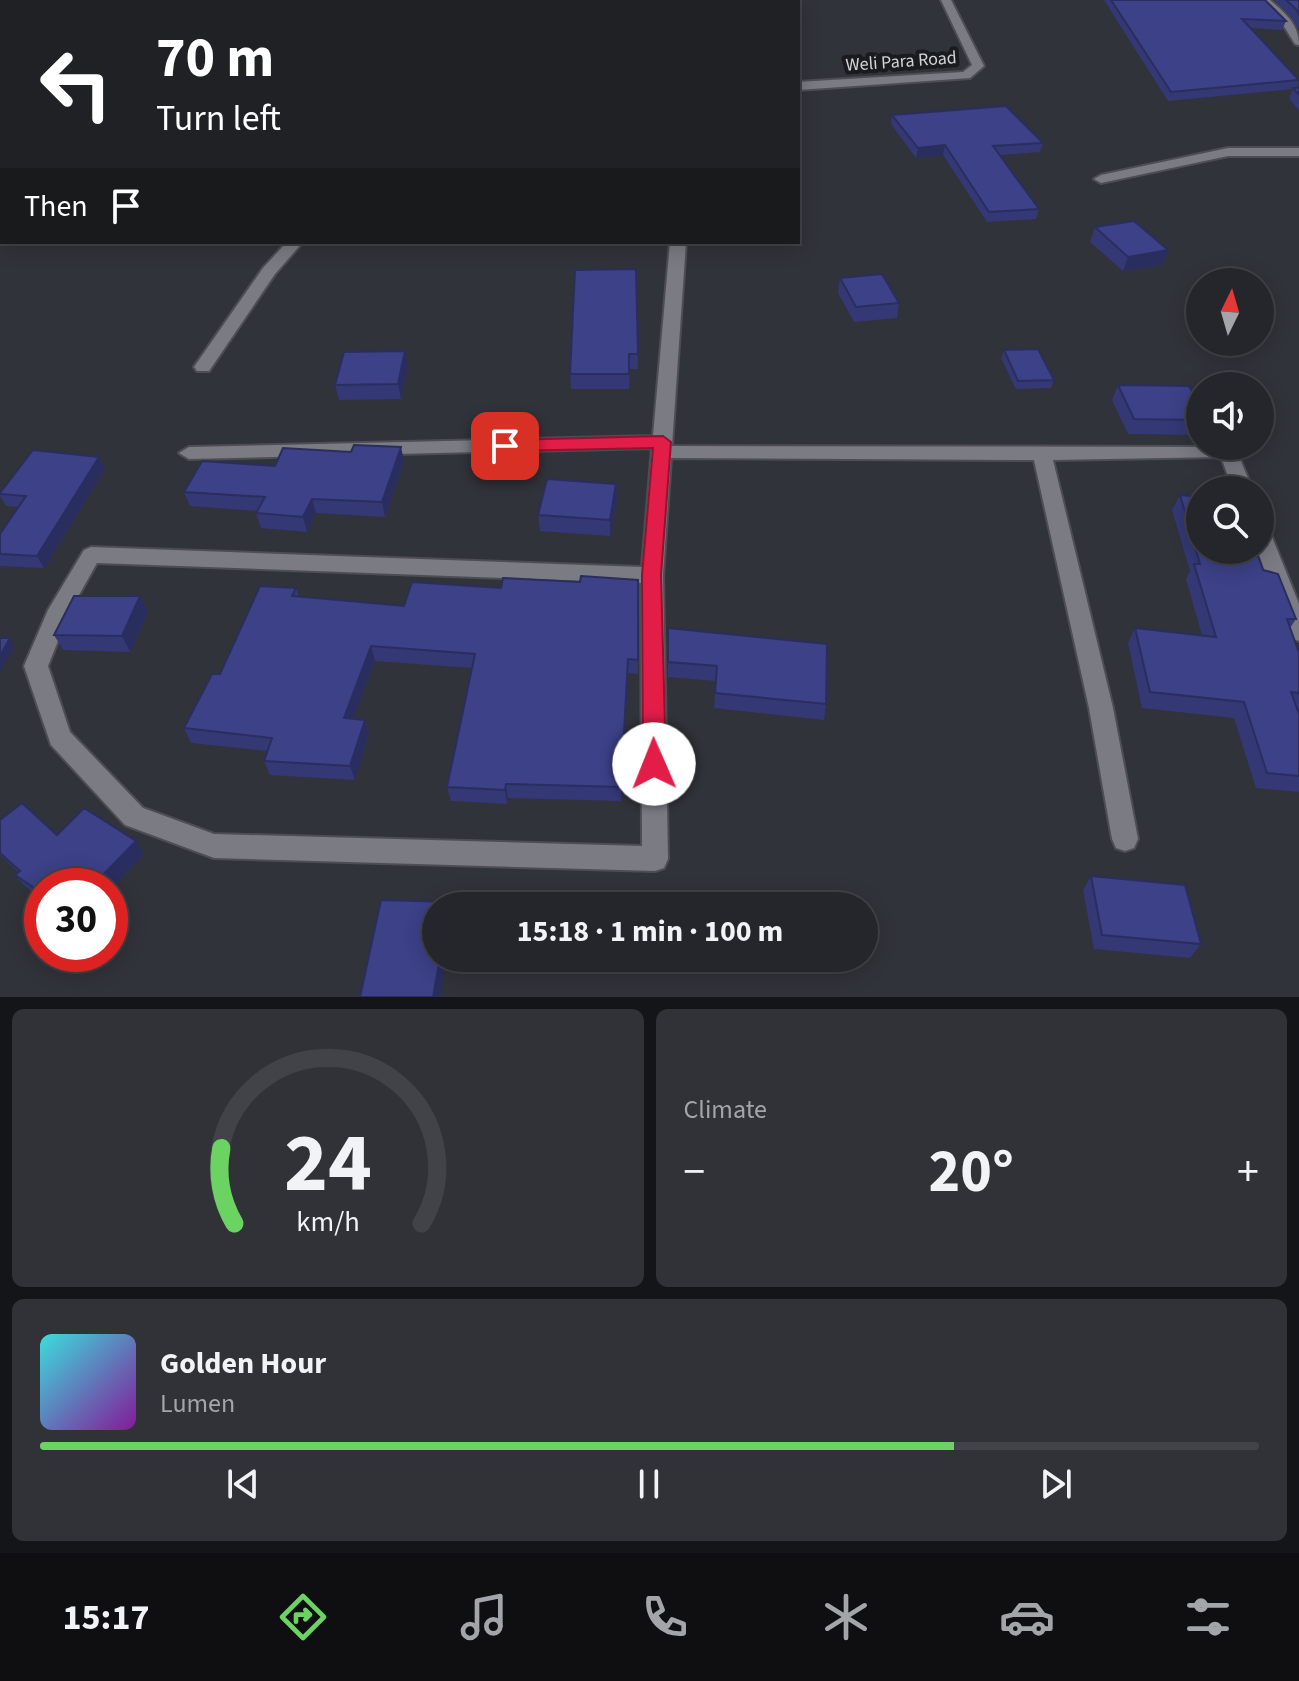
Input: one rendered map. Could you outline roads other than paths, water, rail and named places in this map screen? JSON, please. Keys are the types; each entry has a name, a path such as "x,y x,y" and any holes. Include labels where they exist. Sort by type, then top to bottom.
{"street":[{"name":"Weli Para Road","path":"800,86 966,75 978,66 946,0"},
{"path":"1264,0 1284,18 1299,42"},
{"path":"1101,179 1228,152 1299,152"},
{"path":"203,367 269,271 293,244"},
{"path":"652,575 91,555 59,610 36,666 60,738 134,817 214,846 655,859 652,575 678,244"},
{"path":"189,453 662,447 1042,454 1228,451 1238,476"},
{"path":"1042,454 1101,708 1125,839"},
{"path":"1272,564 1299,632"}]}
